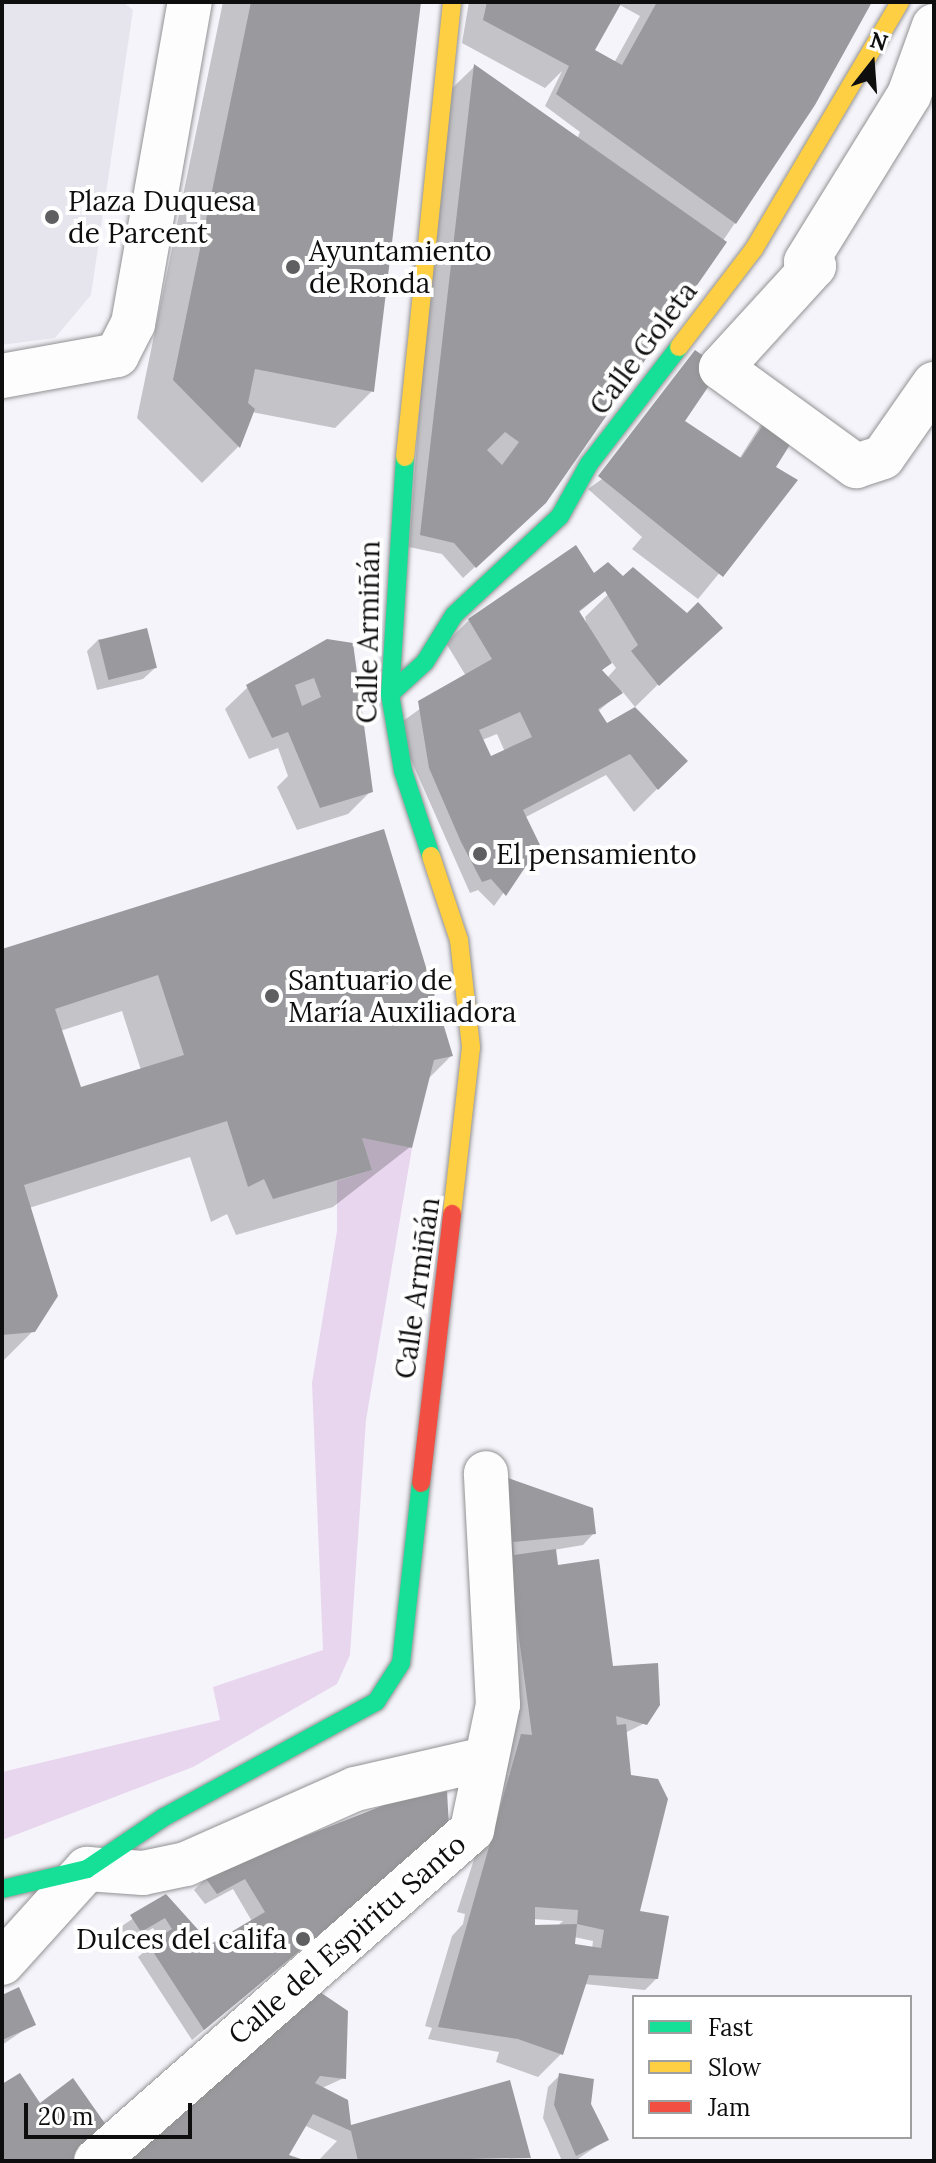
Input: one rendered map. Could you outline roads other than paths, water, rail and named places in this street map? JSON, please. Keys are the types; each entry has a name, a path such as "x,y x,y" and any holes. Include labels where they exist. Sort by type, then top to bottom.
{"street":[{"path":"2,376 85,366 117,355 128,334 190,2"},
{"name":"Calle Armiñán","path":"87,1869 164,1817 376,1702 401,1663 471,1047 459,940 403,771 390,694 396,545 452,2"},
{"name":"Calle Goleta","path":"390,694 425,662 454,615 560,516 589,464 754,249 900,2"},
{"path":"934,26 909,95 806,262 814,266 721,368 856,466 883,457 934,384"},
{"name":"Calle del Espiritu Santo","path":"96,2161 472,1830 498,1705 486,1473"},
{"path":"2,1889 87,1869 143,1873 186,1864 355,1789 485,1759"},
{"path":"2,1963 87,1869"}],"place":[{"name":"Plaza Duquesa de Parcent","path":"52,217"},
{"name":"Ayuntamiento de Ronda","path":"293,267"},
{"name":"El pensamiento","path":"480,854"},
{"name":"Santuario de María Auxiliadora","path":"272,996"},
{"name":"Dulces del califa","path":"303,1939"}]}
